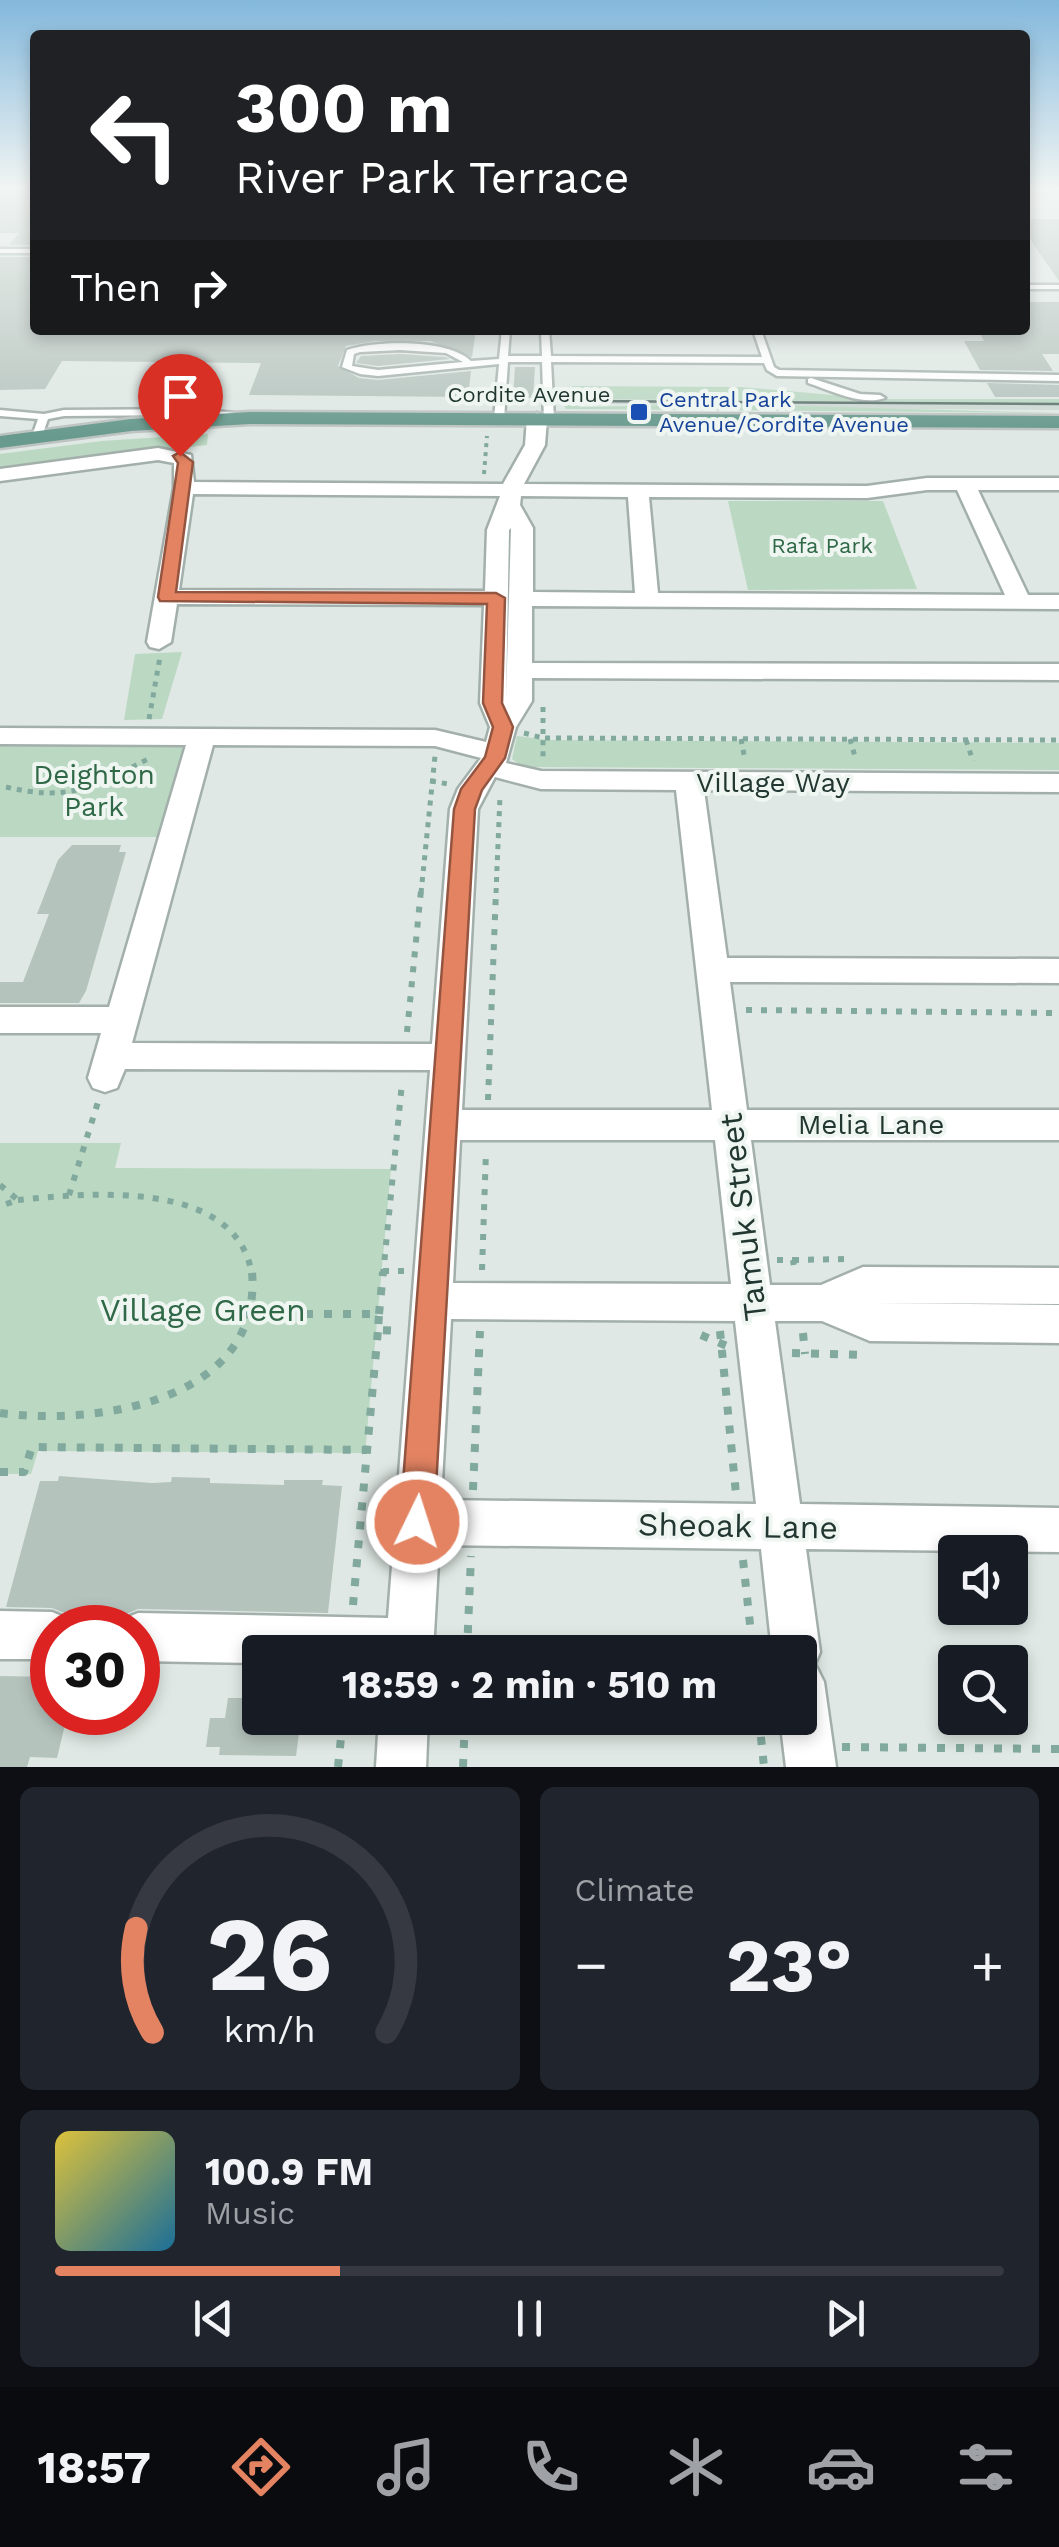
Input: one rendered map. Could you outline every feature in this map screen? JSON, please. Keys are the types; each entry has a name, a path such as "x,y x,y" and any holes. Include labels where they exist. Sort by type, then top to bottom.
{"main road":[{"name":"Cordite Avenue","path":"0,442 41,427 250,418 1059,422"}],"street":[{"path":"497,761 492,703 498,530 512,500 513,483 538,446 543,419"},
{"path":"0,475 166,454 186,462 158,646"},
{"path":"184,488 512,500 638,492 867,492 926,484 1059,484"},
{"path":"965,484 1020,602"},
{"path":"638,492 647,600"},
{"path":"410,1635 464,809 472,789 497,761 520,701 522,528 512,500"},
{"path":"167,597 496,598"},
{"path":"522,599 1059,602"},
{"path":"520,670 1059,672"},
{"name":"Village Way","path":"0,736 454,741 541,780 1059,783"},
{"path":"202,736 106,1073 448,1057"},
{"name":"Tamuk Street","path":"689,781 731,1123 735,1302 760,1527 791,1635"},
{"path":"714,970 1059,971"},
{"path":"0,1020 122,1020"},
{"name":"Melia Lane","path":"443,1125 1059,1125"},
{"path":"431,1302 488,1280 735,1302 824,1303 870,1322 1059,1324"},
{"path":"824,1303 864,1285 1059,1286"},
{"name":"Sheoak Lane","path":"417,1522 1059,1530"},
{"path":"0,1635 30,1636"},
{"path":"160,1637 242,1639"},
{"path":"401,1767 403,1735"}],"lane":[{"path":"1030,287 1059,287"},
{"path":"500,419 506,335"},
{"path":"543,419 548,358 545,335"},
{"path":"759,335 767,360 777,373 1059,378"},
{"path":"467,361 451,351 360,349 350,352 348,366 357,371 401,371 452,368 467,361 548,358 767,360"},
{"path":"798,376 858,397 880,398"},
{"path":"0,414 41,427"}],"path":[{"path":"148,723 161,659 158,646"},
{"path":"543,738 1059,740"},
{"path":"351,1635 434,757 454,741"},
{"path":"6,788 45,798 76,794 100,787 154,756"},
{"path":"468,1635 488,1280 487,1126 497,761"},
{"path":"718,1010 1059,1013"},
{"path":"69,1195 106,1073"},
{"path":"0,1185 8,1187 18,1200"},
{"path":"0,1206 18,1200 69,1195 156,1198 229,1228 250,1254 253,1288 248,1314 234,1348 198,1377 157,1401 88,1416 0,1413"},
{"path":"383,1271 431,1302"},
{"path":"378,1330 431,1302 488,1280"},
{"path":"735,1302 760,1527 753,1635"},
{"path":"248,1314 379,1314"},
{"path":"0,1472 24,1472 32,1447 368,1450"},
{"path":"338,1767 341,1735"},
{"path":"463,1767 464,1735"},
{"path":"761,1735 764,1767"},
{"path":"809,1757 1059,1749"}],"shaded area":[{"path":"576,399 1059,403 1059,410 786,408 575,403"}],"green space":[{"path":"572,386 741,387 878,399 1059,399 1059,403 577,399 575,404 581,407 720,404 1059,413 566,409 560,399 571,398"},
{"path":"208,434 207,445 0,468 0,454 102,441"},
{"name":"Rafa Park","path":"728,501 883,501 917,589 748,590"},
{"path":"182,652 162,719 124,720 135,654"},
{"path":"517,736 549,740 1059,743 1059,770 523,767 512,759"},
{"name":"Deighton Park","path":"189,743 161,837 0,837 0,744"},
{"name":"Village Green","path":"0,1143 121,1143 115,1168 391,1169 365,1453 38,1451 31,1474 0,1474"}],"building":[{"path":"0,271 30,271 30,335 475,335 472,357 430,341 375,341 346,346 338,366 359,378 378,380 471,371 468,397 249,395 261,363 62,361 45,389 0,390"},
{"path":"1030,302 1059,302 1059,354 1042,354 1053,371 980,370 964,341 984,341 981,335 1030,335"},
{"path":"400,354 450,359 378,366 356,363 361,356"},
{"path":"515,367 535,367 533,398 513,398"},
{"path":"987,383 1059,385 1059,397 995,397"},
{"path":"72,845 121,845 119,852 126,852 86,991 79,1003 0,1003 0,982 23,982 49,914 37,914 58,860"},
{"path":"59,1476 152,1483 171,1482 172,1477 210,1478 210,1483 284,1485 284,1480 323,1480 322,1485 342,1486 328,1613 160,1609 160,1605 6,1607 40,1481 58,1481"},
{"path":"0,1676 30,1677 30,1735 62,1735 57,1758 30,1757 27,1767 0,1767"},
{"path":"228,1698 242,1698 242,1735 299,1735 296,1756 219,1755 220,1747 206,1747 210,1718 225,1718"}],"tram line":[{"path":"583,401 1059,404"}],"place":[{"name":"Central Park Avenue/Cordite Avenue","path":"639,412"}],"route":[{"path":"180,456 186,462 184,488 167,597 496,598 492,703 503,727 495,758 466,798 464,809 417,1522"}]}
